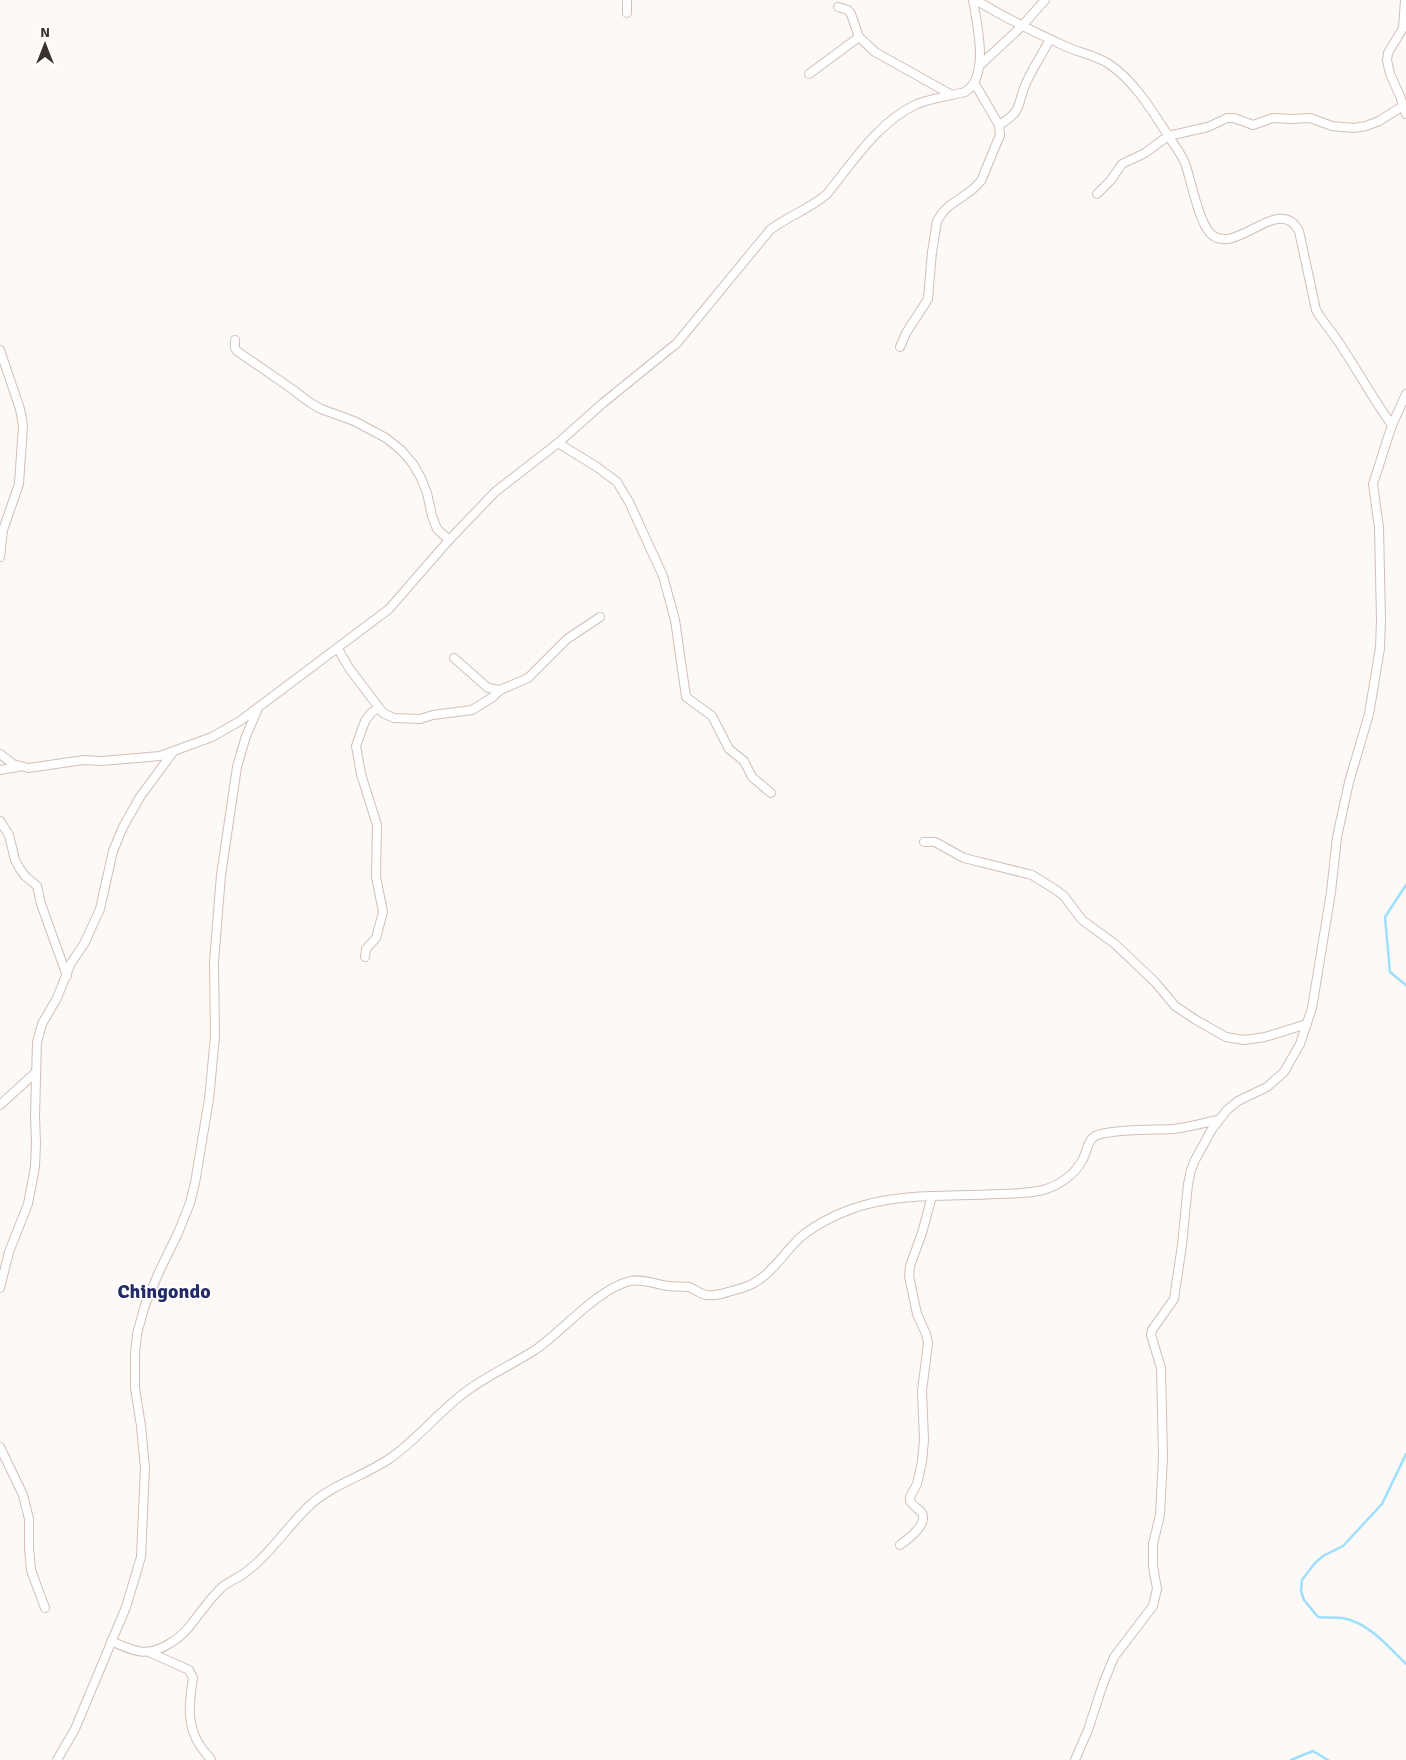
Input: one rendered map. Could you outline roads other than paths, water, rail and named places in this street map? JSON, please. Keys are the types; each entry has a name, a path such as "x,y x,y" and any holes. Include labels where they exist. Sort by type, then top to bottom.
{"street":[{"path":"626,0 626,13"},
{"path":"974,0 1022,26 1100,59 1116,70 1147,104 1183,159 1200,212 1211,234 1217,238 1233,237 1270,221 1280,219 1289,220 1295,224 1299,232 1316,310 1344,350 1375,402 1392,425"},
{"path":"0,770 84,760 102,761 160,756 212,737 240,721 389,609 448,540 495,492 558,443 603,403 677,343 770,230 778,223 818,202 827,194 879,131 907,109 918,103 965,92 975,84 979,66 978,31 974,0"},
{"path":"979,66 1022,26 1045,0"},
{"path":"1097,194 1111,180 1122,164 1145,152 1168,136 1208,127 1223,119 1230,118 1253,125 1273,118 1291,119 1303,117 1316,119 1332,126 1354,128 1379,121 1404,104 1390,74 1387,60 1388,53 1403,28 1405,0"},
{"path":"838,7 848,10 859,36 875,52 952,95"},
{"path":"809,74 859,36"},
{"path":"999,125 1010,119 1018,109 1024,87 1050,39"},
{"path":"900,347 906,333 928,299 937,221 942,212 981,181 1000,135 999,125 975,84"},
{"path":"235,340 237,351 308,402 321,409 354,421 386,438 401,450 413,464 421,478 437,529 448,540"},
{"path":"0,350 22,416 23,425 19,484 3,530 0,557"},
{"path":"1075,1760 1088,1730 1114,1657 1153,1606 1156,1598 1153,1544 1160,1515 1163,1458 1161,1368 1151,1335 1152,1330 1174,1299 1191,1170 1218,1120 1238,1101 1267,1086 1284,1072 1300,1044 1312,1008 1321,960 1337,837 1348,782 1369,714 1377,672 1381,620 1379,528 1373,484 1392,425 1406,394"},
{"path":"558,443 617,482 629,502 663,576 674,620 686,697 712,716 729,750 744,760 752,777 770,793"},
{"path":"338,649 349,668 383,713 394,718 420,719 433,715 472,710 493,697 500,690 528,678 567,639 600,617"},
{"path":"454,658 488,688 500,690"},
{"path":"57,1760 75,1729 126,1607 141,1557 145,1468 135,1388 137,1334 145,1305 181,1226 195,1183 209,1099 215,1037 214,962 221,875 236,766 246,736 259,707"},
{"path":"365,957 366,949 376,938 383,912 376,877 377,825 361,774 356,746 365,721 378,708"},
{"path":"0,1288 9,1252 28,1204 34,1167 37,1042 42,1024 100,909 113,851 123,827 140,797 174,752"},
{"path":"0,754 20,767"},
{"path":"0,821 9,835 15,860 20,869 37,886 41,904 67,976"},
{"path":"924,842 935,842 964,858 1032,875 1056,890 1064,896 1082,920 1114,944 1155,982 1175,1006 1226,1037 1244,1040 1265,1037 1307,1024"},
{"path":"0,1105 36,1072"},
{"path":"151,1653 173,1642 186,1631 224,1585 242,1575 260,1560 294,1520 314,1502 331,1489 370,1471 392,1457 466,1391 536,1349 609,1291 628,1282 639,1280 695,1289 706,1295 742,1288 753,1284 775,1266 803,1236 833,1218 870,1204 899,1198 1009,1194 1046,1189 1062,1182 1076,1170 1091,1140 1095,1136 1117,1132 1175,1128 1218,1120"},
{"path":"900,1545 917,1531 923,1518 922,1512 910,1502 910,1497 922,1462 924,1440 922,1391 928,1343 917,1314 909,1276 910,1266 932,1196"},
{"path":"0,1447 23,1495 29,1519 31,1570 45,1608"},
{"path":"111,1641 133,1651 151,1653 191,1672 193,1678 189,1719 193,1734 210,1760"}],"waterway":[{"path":"1406,885 1385,917 1390,972 1406,985"},
{"path":"1406,1454 1382,1504 1343,1546 1323,1556 1315,1563 1302,1580 1301,1591 1304,1600 1318,1617 1342,1618 1360,1624 1377,1636 1406,1664"},
{"path":"1291,1760 1313,1751 1328,1760"}],"district":[{"name":"Chingondo","path":"164,1291"}]}
